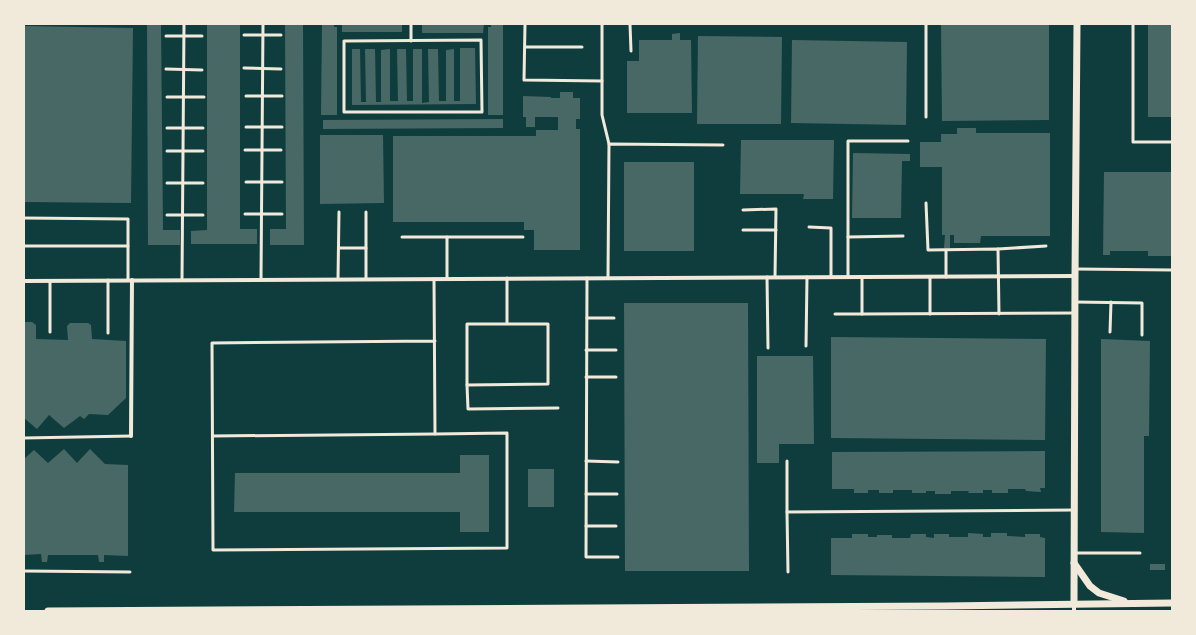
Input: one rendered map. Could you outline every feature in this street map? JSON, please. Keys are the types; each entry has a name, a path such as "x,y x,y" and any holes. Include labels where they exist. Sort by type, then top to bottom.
{"street":[{"path":"1074,608 1077,24"},
{"path":"24,281 946,277 1075,272"},
{"path":"130,280 131,436"},
{"path":"1074,563 1090,586 1099,592 1129,603"},
{"path":"48,611 1074,608 1129,603 1172,603"}],"lane":[{"path":"182,280 184,24"},
{"path":"261,279 263,24"},
{"path":"411,24 411,41"},
{"path":"525,24 524,80 602,81"},
{"path":"602,24 602,115 609,144 608,278"},
{"path":"630,24 630,51"},
{"path":"926,24 926,117"},
{"path":"1133,24 1133,142 1172,142"},
{"path":"244,35 281,35"},
{"path":"166,36 202,36"},
{"path":"481,40 482,112 344,112 344,41 411,41 481,40"},
{"path":"525,47 582,47"},
{"path":"244,68 280,69"},
{"path":"166,70 202,70"},
{"path":"246,96 282,96"},
{"path":"167,97 204,97"},
{"path":"246,127 282,127"},
{"path":"167,128 203,128"},
{"path":"848,277 848,141 908,140"},
{"path":"609,144 723,145"},
{"path":"245,150 281,150"},
{"path":"167,151 203,151"},
{"path":"246,182 282,182"},
{"path":"167,183 204,183"},
{"path":"926,203 928,250 998,249 1046,246"},
{"path":"743,210 776,210 776,277"},
{"path":"338,279 339,212"},
{"path":"366,212 366,279"},
{"path":"246,214 282,214"},
{"path":"167,215 203,215"},
{"path":"24,218 128,218 130,280"},
{"path":"809,227 831,228 831,277"},
{"path":"743,230 776,230"},
{"path":"848,237 902,236"},
{"path":"402,237 523,237"},
{"path":"447,237 447,278"},
{"path":"24,246 128,246"},
{"path":"339,248 366,248"},
{"path":"998,249 999,314"},
{"path":"946,250 946,277"},
{"path":"1075,272 1172,270"},
{"path":"767,277 768,348"},
{"path":"806,346 807,277"},
{"path":"862,277 862,314"},
{"path":"930,277 930,314"},
{"path":"507,278 507,324"},
{"path":"587,278 586,557 618,557"},
{"path":"434,279 435,434"},
{"path":"108,280 108,333"},
{"path":"50,281 50,332"},
{"path":"1075,302 1142,303 1142,335"},
{"path":"1110,332 1111,302"},
{"path":"835,314 1075,313"},
{"path":"587,318 614,318"},
{"path":"467,385 548,384 548,324 467,324 467,385 468,409 558,408"},
{"path":"212,436 507,433 507,548 213,550 212,436 212,343 435,341"},
{"path":"586,350 616,350"},
{"path":"586,377 616,377"},
{"path":"24,438 131,436"},
{"path":"787,461 788,572"},
{"path":"586,462 618,462"},
{"path":"586,494 617,494"},
{"path":"787,512 1074,510"},
{"path":"586,526 616,526"},
{"path":"1074,553 1140,553"},
{"path":"24,571 130,572"}],"building":[{"path":"147,24 161,24 163,230 180,230 180,245 148,245"},
{"path":"207,24 240,24 240,229 257,229 257,244 191,244 191,231 207,230"},
{"path":"285,24 303,24 304,245 270,245 270,229 286,229"},
{"path":"322,24 334,24 334,27 337,27 337,115 321,115"},
{"path":"342,24 402,24 402,32 342,32"},
{"path":"422,24 484,24 483,33 422,33"},
{"path":"491,24 503,24 503,115 488,115 488,27 491,27"},
{"path":"941,24 1049,24 1049,120 942,121"},
{"path":"1148,24 1172,24 1172,117 1148,117"},
{"path":"24,26 133,28 131,203 24,202"},
{"path":"680,33 680,40 691,40 692,113 627,113 627,61 639,61 639,40 672,40 672,34"},
{"path":"698,36 782,37 781,124 697,124"},
{"path":"792,40 907,42 906,125 791,123"},
{"path":"460,48 475,48 476,104 352,105 352,49 360,49 361,102 366,102 365,49 375,49 376,102 381,102 381,50 390,49 390,101 398,101 397,49 406,49 407,101 413,101 413,49 422,49 422,103 429,102 428,49 438,49 439,101 446,101 446,50 454,49 454,101 460,101"},
{"path":"560,92 573,92 573,98 580,98 580,119 576,119 576,129 580,129 580,250 534,250 534,230 524,230 524,222 393,222 393,136 536,136 536,130 558,130 558,117 535,117 535,127 526,127 526,117 523,117 523,96 560,98"},
{"path":"503,119 503,128 323,129 323,120"},
{"path":"957,128 976,128 976,133 1050,133 1050,236 981,236 980,243 954,243 954,235 950,235 950,248 944,248 945,235 942,235 942,167 920,167 920,142 941,142 941,134 957,134"},
{"path":"320,135 383,135 384,203 320,204"},
{"path":"741,140 834,140 833,199 803,199 804,194 740,194"},
{"path":"853,153 910,154 910,161 902,161 901,218 852,218"},
{"path":"624,162 694,162 694,251 624,251"},
{"path":"1104,172 1172,172 1172,256 1148,256 1148,251 1110,251 1110,255 1103,255"},
{"path":"624,303 748,303 749,571 625,571"},
{"path":"24,322 32,322 36,325 36,339 68,340 67,326 70,323 88,323 91,325 92,339 126,341 126,398 108,415 89,414 84,419 80,416 64,428 49,415 37,429 24,418"},
{"path":"831,337 1046,339 1045,440 831,438"},
{"path":"1101,339 1150,341 1149,436 1144,436 1144,533 1101,532"},
{"path":"757,356 813,356 814,444 779,444 779,463 757,463"},
{"path":"64,449 77,463 90,449 105,464 128,465 128,556 104,555 104,562 99,562 98,555 48,555 47,562 42,562 41,554 24,555 24,459 34,450 48,463"},
{"path":"1045,451 1045,488 1040,488 1041,492 1026,491 1025,489 1008,489 1008,493 992,493 992,490 983,490 983,493 951,491 951,494 935,494 935,491 926,491 926,493 912,493 912,490 893,490 893,493 879,493 879,490 868,490 868,493 854,493 854,489 832,489 832,452"},
{"path":"460,455 489,455 489,532 460,532 460,512 234,512 235,473 460,473"},
{"path":"528,469 554,469 554,507 528,507"},
{"path":"968,533 983,534 983,537 991,537 991,533 1007,533 1007,536 1025,537 1025,534 1040,534 1040,537 1045,538 1045,577 831,575 831,538 852,538 852,534 868,534 868,537 877,537 877,535 892,535 892,538 910,538 911,534 926,534 926,537 934,538 934,534 949,534 949,537 968,537"},
{"path":"1150,564 1165,564 1165,570 1150,570"}]}
